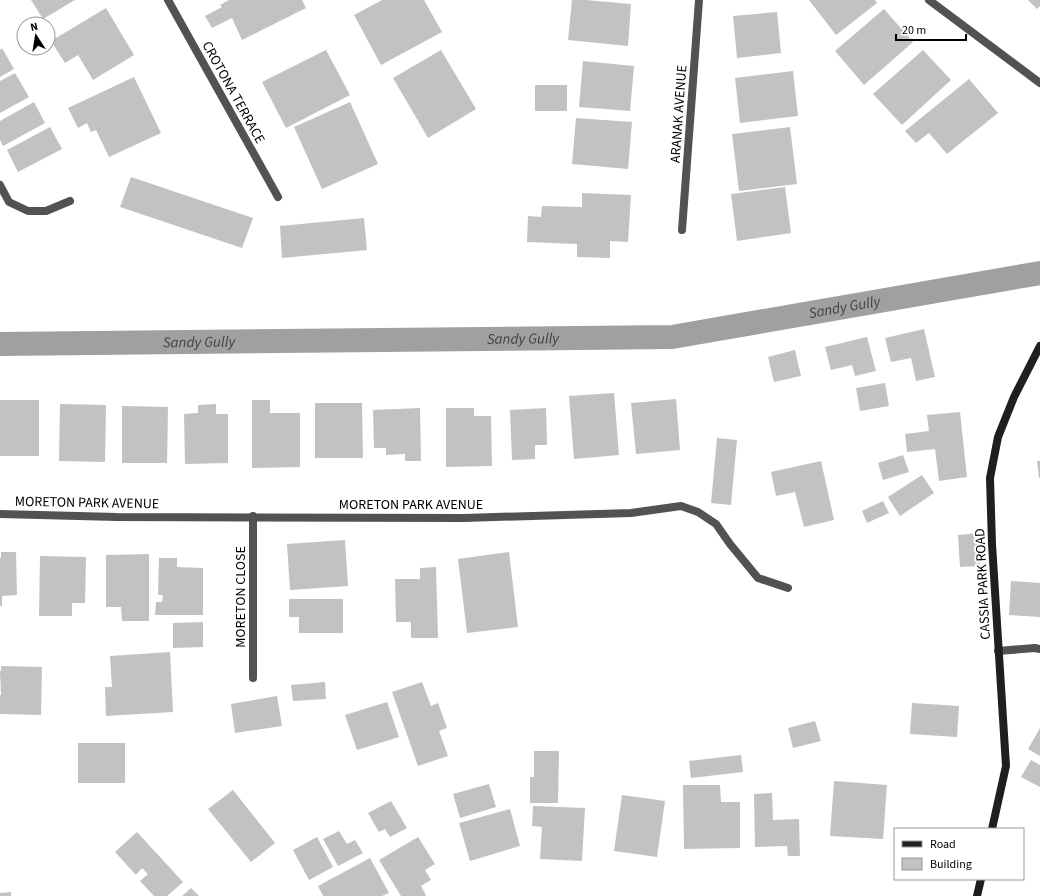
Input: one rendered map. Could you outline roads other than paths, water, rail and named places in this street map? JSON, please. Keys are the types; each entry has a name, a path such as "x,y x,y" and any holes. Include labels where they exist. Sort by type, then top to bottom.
{"main road":[{"name":"CASSIA PARK ROAD","path":"992,828 1006,766 992,544 990,478 998,437 1014,397 1040,346"},
{"path":"977,896 981,880"}],"street":[{"name":"CROTONA TERRACE","path":"168,0 278,196"},
{"name":"ARANAK AVENUE","path":"682,230 699,0"},
{"path":"929,0 1040,83"},
{"path":"0,185 9,202 28,211 46,211 70,201"},
{"name":"MORETON PARK AVENUE","path":"0,514 464,518 631,513 682,506 698,512 716,524 730,544 758,578 788,588"},
{"name":"MORETON CLOSE","path":"252,678 253,516"},
{"path":"998,651 1035,648 1040,649"}],"waterway":[{"name":"Sandy Gully","path":"0,344 672,337 1040,273"}]}
